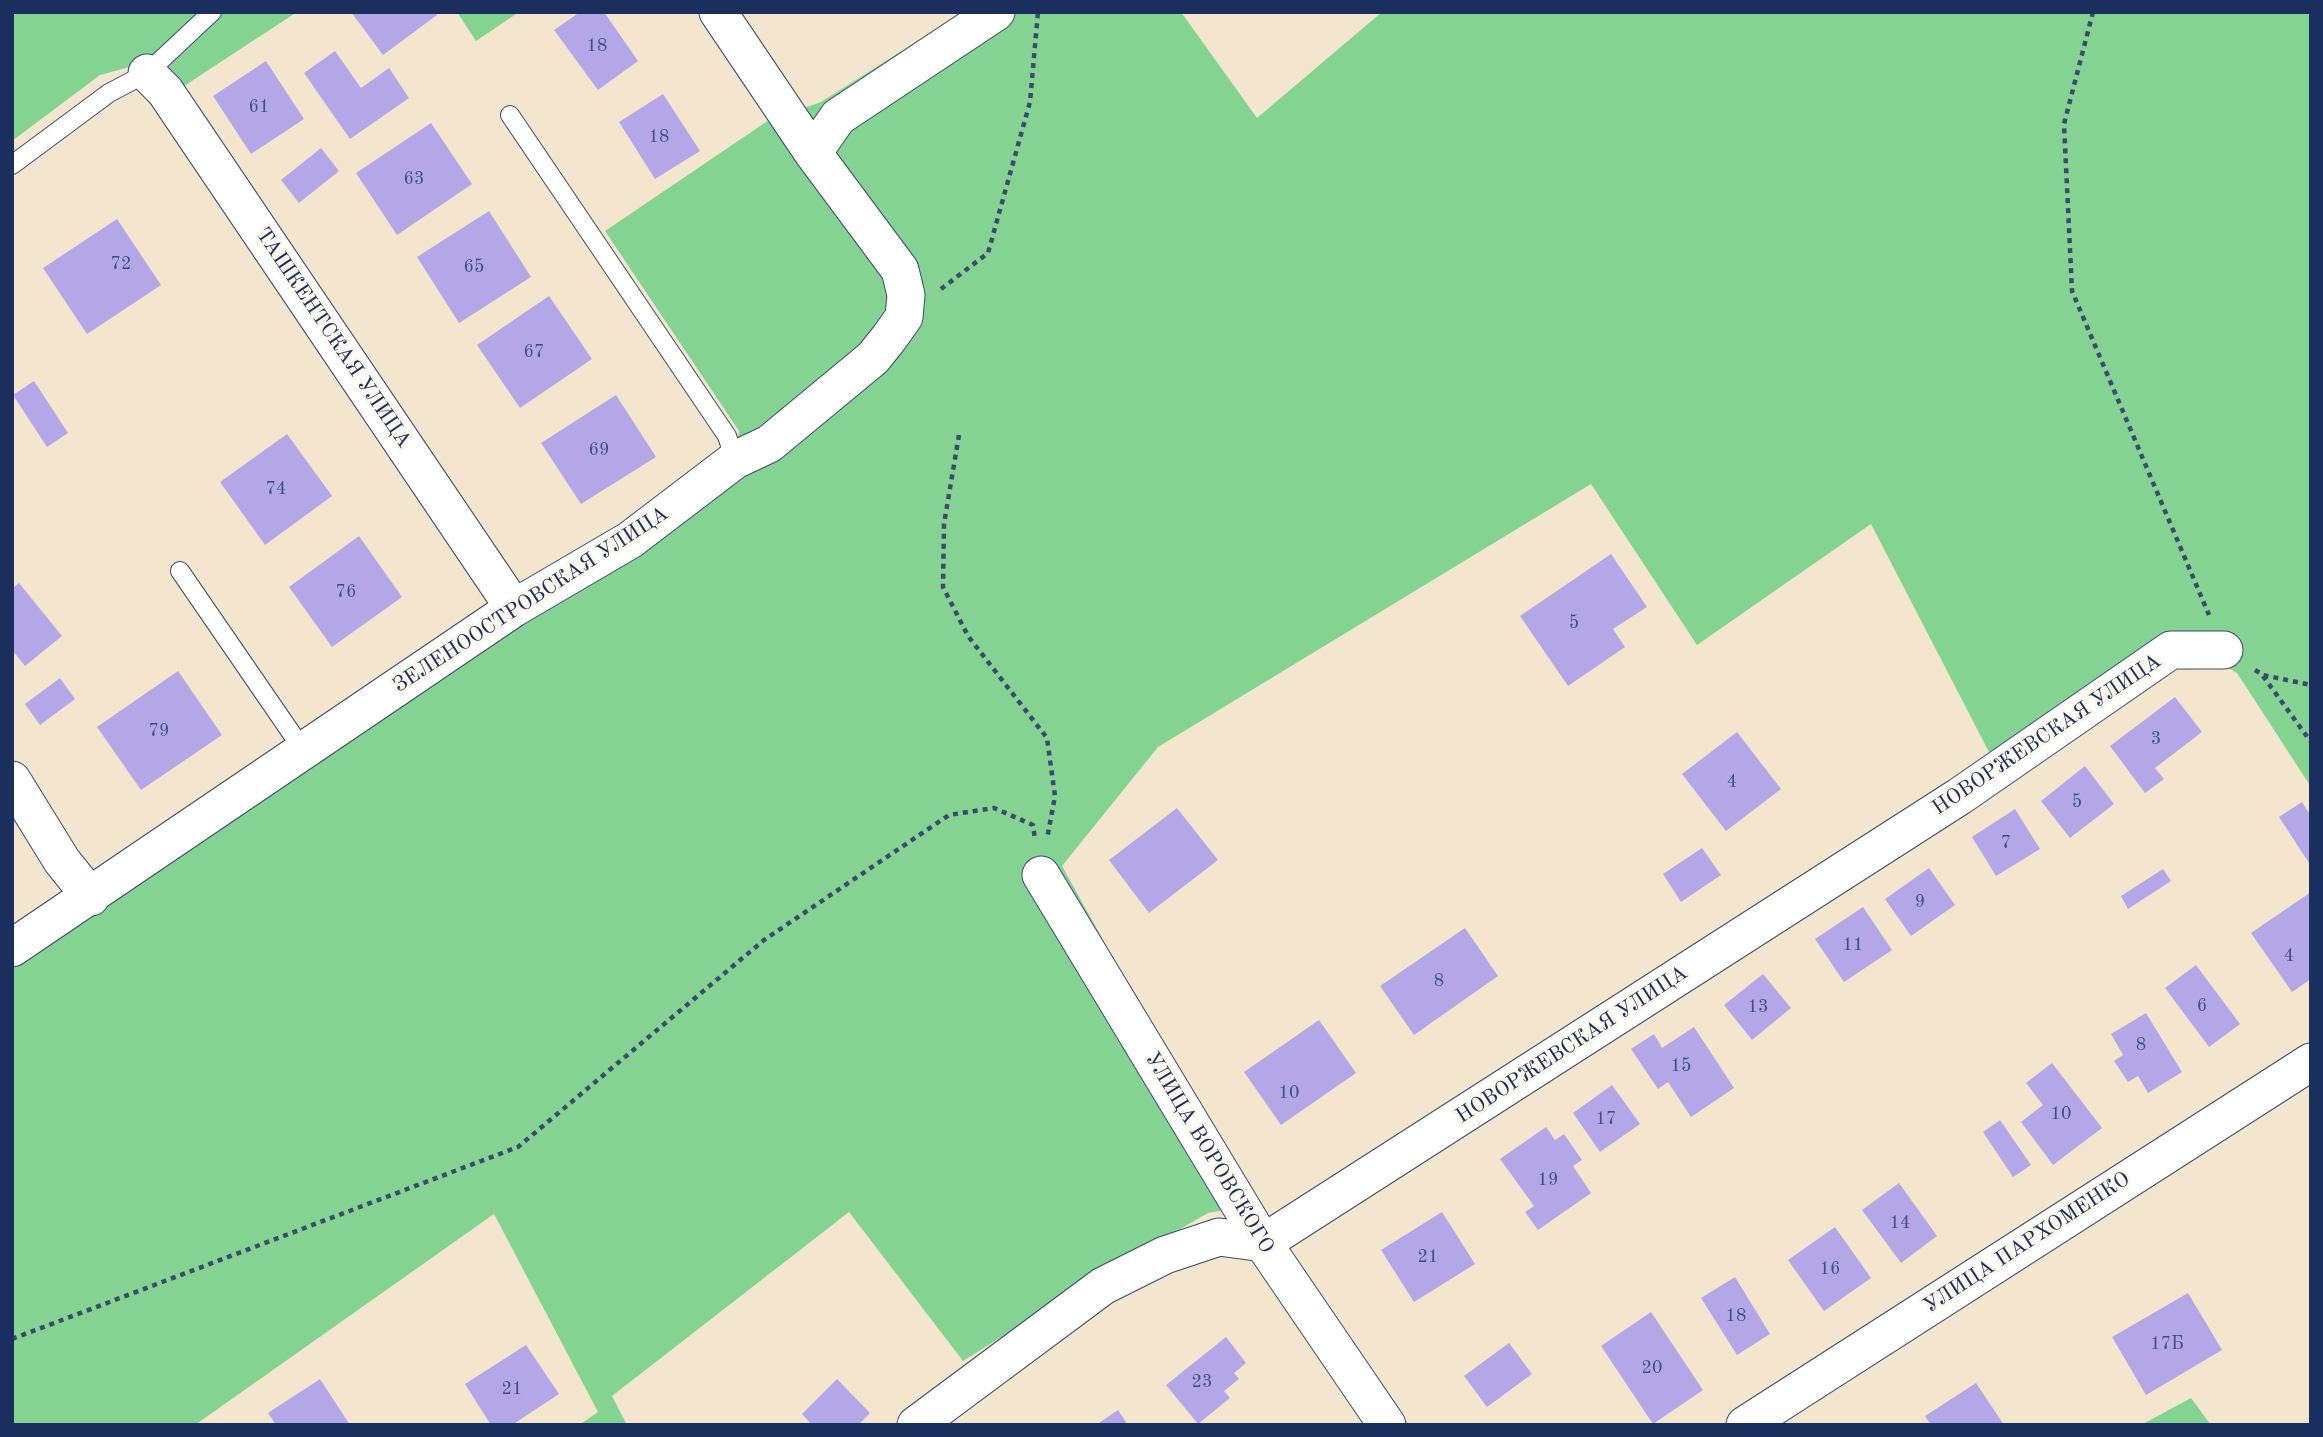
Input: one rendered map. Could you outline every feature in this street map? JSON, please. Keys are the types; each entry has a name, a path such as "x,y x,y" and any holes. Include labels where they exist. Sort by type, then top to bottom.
{"street":[{"path":"718,12 813,153 900,270 906,295 904,317"},
{"path":"813,153 838,117 996,12"},
{"name":"ТАШКЕНТСКАЯ УЛИЦА","path":"147,73 166,91 514,608"},
{"name":"ЗЕЛЕНООСТРОВСКАЯ УЛИЦА","path":"12,948 514,608 630,540 734,460 769,444 873,358 904,317"},
{"name":"НОВОРЖЕВСКАЯ УЛИЦА","path":"1263,1243 1960,796 2171,650 2224,650"},
{"path":"12,780 62,861 91,897"},
{"name":"УЛИЦА ВОРОВСКОГО","path":"1041,875 1263,1243 1387,1425"},
{"name":"УЛИЦА ПАРХОМЕНКО","path":"1745,1425 2311,1062"},
{"path":"916,1425 1103,1286 1165,1255 1219,1237 1263,1243"}],"lane":[{"path":"12,165 109,93 147,73 212,12"},
{"path":"510,115 727,436 734,460"},
{"path":"180,571 303,750"}],"path":[{"path":"904,317 988,253 1030,102 1038,12"},
{"path":"2093,12 2064,124 2072,291 2224,650 2263,675 2311,685"},
{"path":"959,435 944,524 943,587 968,636 1047,738 1055,796 1041,875"},
{"path":"2263,675 2311,742"},
{"path":"12,1339 518,1147 764,940 949,815 994,808 1032,825 1041,875"}],"green space":[{"path":"12,12 297,12 181,88 148,62 100,75 12,141"},
{"path":"457,12 519,12 476,41"},
{"path":"963,12 1181,12 1257,118 1382,12 2311,12 2311,787 2237,673 2205,655 1990,754 1871,524 1697,645 1591,484 1158,747 1062,866 1250,1205 1208,1213 1098,1276 963,1361 849,1212 612,1396 627,1425 579,1425 598,1412 494,1214 195,1425 12,1425 12,961 731,486 739,431 605,231 769,120 821,102"},
{"path":"2191,1398 2211,1425 2141,1425"}],"building":[{"path":"351,12 435,12 437,15 383,55"},
{"path":"580,12 604,12 638,61 598,90 554,30"},
{"path":"335,51 361,88 389,68 409,98 350,139 304,73"},
{"path":"266,61 304,119 251,154 213,96"},
{"path":"663,94 700,151 655,179 619,122"},
{"path":"431,123 472,184 397,235 356,173"},
{"path":"321,148 339,171 299,203 281,180"},
{"path":"489,211 531,277 459,323 417,257"},
{"path":"117,219 161,285 87,334 43,268"},
{"path":"549,296 592,359 520,408 477,345"},
{"path":"34,381 68,433 47,447 13,395"},
{"path":"616,395 656,457 581,504 541,443"},
{"path":"287,434 332,496 265,545 220,482"},
{"path":"359,536 402,597 332,647 289,587"},
{"path":"1611,554 1647,607 1613,629 1625,647 1568,686 1520,616"},
{"path":"19,583 62,636 25,666 12,650 12,589"},
{"path":"178,671 222,735 141,790 97,727"},
{"path":"60,678 75,699 40,725 25,704"},
{"path":"2175,697 2202,732 2155,768 2164,779 2145,793 2110,746"},
{"path":"1737,732 1781,789 1726,831 1682,774"},
{"path":"2085,766 2114,804 2070,838 2041,801"},
{"path":"2302,802 2311,816 2311,866 2279,817"},
{"path":"1177,808 1218,860 1149,913 1109,860"},
{"path":"2015,809 2040,849 1996,876 1972,837"},
{"path":"1702,848 1721,875 1681,902 1663,874"},
{"path":"1929,868 1955,905 1911,936 1885,899"},
{"path":"2163,869 2171,881 2128,909 2121,896"},
{"path":"2311,892 2311,979 2292,992 2251,933"},
{"path":"1863,907 1892,950 1844,982 1815,939"},
{"path":"1465,928 1498,976 1414,1035 1380,986"},
{"path":"2196,965 2240,1024 2209,1047 2165,988"},
{"path":"1763,974 1791,1008 1752,1040 1724,1005"},
{"path":"2146,1013 2182,1072 2148,1093 2138,1076 2128,1082 2114,1061 2123,1055 2111,1034"},
{"path":"1319,1020 1356,1073 1281,1125 1244,1072"},
{"path":"1694,1027 1734,1088 1691,1117 1668,1082 1658,1089 1631,1049 1654,1034 1662,1048"},
{"path":"2052,1063 2102,1128 2053,1165 2021,1122 2043,1105 2026,1083"},
{"path":"1612,1085 1640,1124 1600,1152 1573,1113"},
{"path":"2000,1120 2031,1165 2013,1177 1983,1132"},
{"path":"1546,1127 1555,1140 1564,1134 1582,1160 1573,1166 1591,1193 1538,1230 1525,1212 1534,1206 1500,1159"},
{"path":"1899,1183 1937,1236 1901,1263 1862,1210"},
{"path":"1442,1212 1475,1264 1414,1302 1381,1250"},
{"path":"1835,1227 1871,1278 1824,1311 1788,1260"},
{"path":"1735,1277 1770,1334 1737,1355 1701,1298"},
{"path":"2188,1293 2222,1350 2146,1395 2112,1337"},
{"path":"1651,1312 1703,1390 1653,1424 1601,1346"},
{"path":"1226,1337 1246,1363 1234,1373 1239,1379 1224,1391 1230,1398 1198,1424 1166,1385"},
{"path":"1509,1343 1532,1374 1487,1407 1464,1376"},
{"path":"526,1345 559,1394 512,1425 491,1425 465,1384"},
{"path":"320,1379 350,1425 276,1425 268,1413"},
{"path":"837,1379 870,1413 858,1425 812,1425 802,1414"},
{"path":"1976,1383 2004,1425 1931,1425 1925,1416"},
{"path":"1118,1410 1128,1425 1096,1425"}]}
